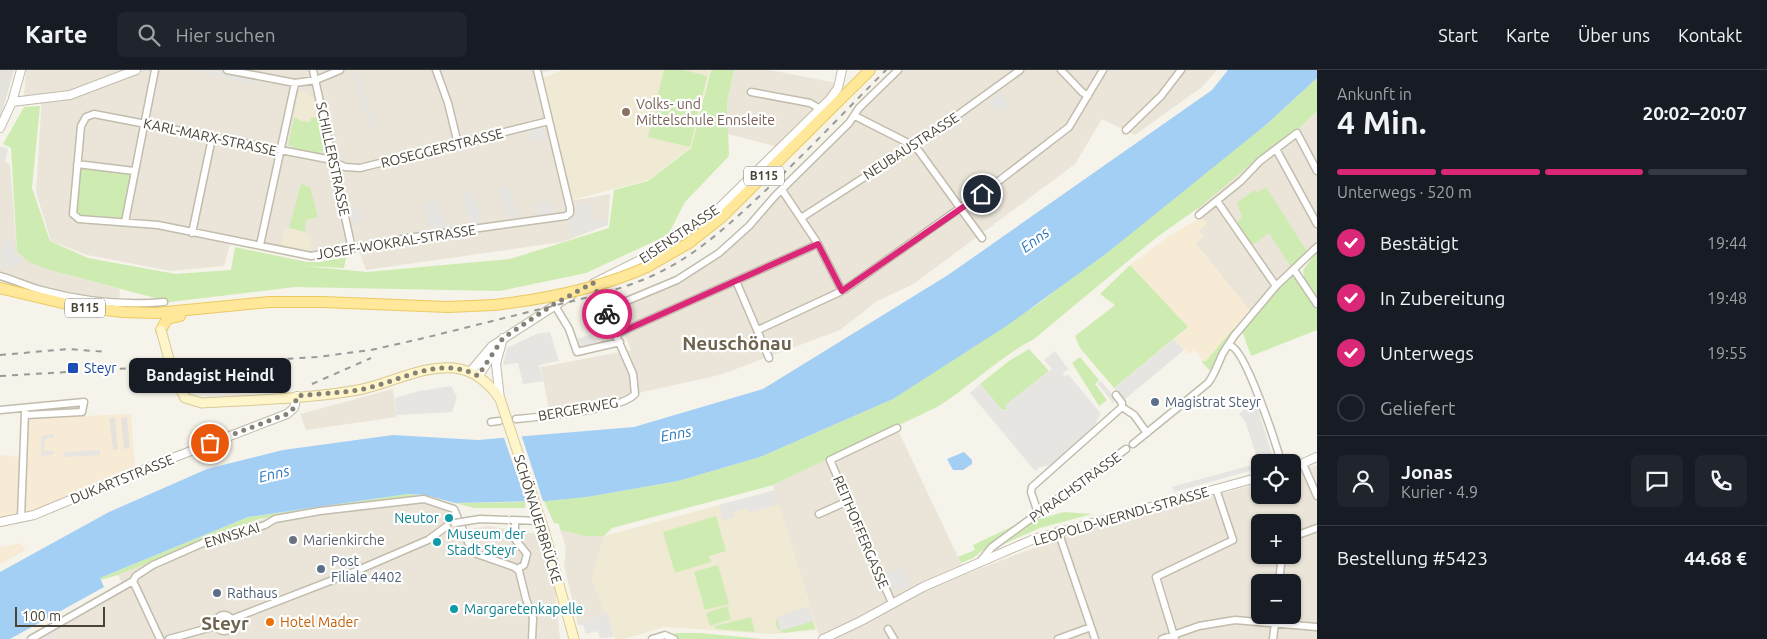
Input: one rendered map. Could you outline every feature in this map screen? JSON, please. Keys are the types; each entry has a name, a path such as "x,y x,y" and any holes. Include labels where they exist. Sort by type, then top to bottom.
{"main road":[{"name":"EISENSTRASSE","path":"202,308 269,302 323,302 448,307 494,305 541,299 586,289 647,267 689,243 723,216 870,70"},
{"name":"B115","path":"0,288 91,309 156,313 202,308"},
{"path":"161,330 168,318 193,314 202,308"},
{"path":"156,313 173,374 179,389 188,400 202,403 359,390 410,374 453,368 474,374 490,386 500,399"},
{"name":"SCHÖNAUERBRÜCKE","path":"500,399 541,521 574,639"}],"street":[{"path":"0,128 12,102 21,70"},
{"path":"12,102 70,95 136,70"},
{"path":"126,222 134,171 155,70"},
{"path":"227,70 295,83 316,80 340,70"},
{"name":"SCHILLERSTRASSE","path":"314,70 352,249"},
{"path":"436,70 448,103 458,144"},
{"path":"537,70 549,121"},
{"name":"EISENSTRASSE","path":"474,374 503,338 554,304 658,251 707,218 742,187 820,109 838,88 842,70"},
{"path":"605,310 656,290 696,269 736,238 855,116 859,108 898,70"},
{"name":"NEUBAUSTRASSE","path":"801,218 914,145 1006,82 1020,70"},
{"path":"1061,70 1088,96"},
{"path":"758,330 842,291 960,208 1069,127 1103,70"},
{"path":"1126,130 1161,96 1181,70"},
{"path":"260,246 295,83"},
{"path":"751,92 810,103 820,109"},
{"name":"KARL-MARX-STRASSE","path":"77,164 81,126 86,117 94,114 327,159 334,162"},
{"path":"855,116 914,145 982,238"},
{"name":"ROSEGGERSTRASSE","path":"334,162 345,167 360,168 549,121"},
{"name":"JOSEF-WOKRAL-STRASSE","path":"77,164 72,212 74,217 158,225 311,256 408,238 566,216 570,213 549,121"},
{"path":"1199,215 1260,161 1297,133 1317,171"},
{"path":"192,233 212,138"},
{"path":"1276,149 1317,224"},
{"path":"77,164 134,171"},
{"path":"782,190 818,244 842,291"},
{"path":"1217,201 1276,286"},
{"path":"617,334 818,244"},
{"name":"PYRACHSTRASSE","path":"1132,444 1208,383 1214,375 1225,350 1231,346 1234,336 1276,286 1317,247"},
{"path":"1294,270 1317,304"},
{"path":"0,276 43,291 117,304 164,302"},
{"path":"736,281 769,358"},
{"path":"554,304 569,329 577,352 620,342 593,283"},
{"path":"500,399 496,364 503,338"},
{"name":"BERGERWEG","path":"516,419 546,417 610,405 630,399 636,390 633,374 620,342"},
{"path":"1231,346 1236,348 1240,354 1260,401 1278,454"},
{"path":"1116,395 1122,403 1122,407 1134,415 1147,432"},
{"name":"DUKARTSTRASSE","path":"0,522 34,515 157,464 287,414 294,408 297,396"},
{"path":"0,410 25,412 82,412 84,402 25,412"},
{"path":"1038,513 1031,492 1032,487 1122,407"},
{"path":"20,518 25,412"},
{"path":"491,422 498,421"},
{"name":"REITHOFFERGASSE","path":"892,604 830,460 898,428"},
{"name":"PYRACHSTRASSE","path":"979,563 992,547 1126,449"},
{"path":"1317,457 1303,464 1317,495"},
{"name":"LEOPOLD-WERNDL-STRASSE","path":"823,639 979,563 1058,532 1251,479"},
{"path":"1174,637 1156,577 1233,540 1216,489"},
{"name":"ENNSKAI","path":"31,639 133,581 142,571 153,565 203,543 216,541 266,525 275,519 320,511 424,499 454,509 464,534 477,554 517,569"},
{"path":"819,514 848,500"},
{"path":"454,523 480,519 541,521"},
{"path":"515,521 515,539 527,554 524,565 517,569 522,578 524,593 533,618 532,639"},
{"path":"232,619 356,571 428,540 446,526"},
{"path":"1301,534 1317,528"},
{"path":"1058,532 1095,639"},
{"path":"133,581 160,639"},
{"path":"216,626 216,622 221,615 229,616 232,619"},
{"path":"216,626 222,631 230,630 233,622 232,619"},
{"path":"1162,639 1174,637 1199,626 1235,620 1251,621"},
{"path":"1273,639 1275,624"},
{"path":"1286,624 1317,627"},
{"path":"169,639 216,626"},
{"path":"1058,639 1091,627"},
{"path":"888,629 894,639"},
{"path":"652,639 665,635 674,639"}],"shaded area":[{"path":"0,70 14,70 0,119"},
{"path":"26,70 552,70 535,75 564,202 610,194 608,225 562,242 366,270 357,245 307,254 232,237 224,266 171,271 87,255 51,241 36,192 42,95 24,96"},
{"path":"199,70 210,70 262,80 260,85 198,72"},
{"name":"Volks- und Mittelschule Ennsleite","path":"562,70 710,70 691,147 648,180 572,200 544,78"},
{"path":"734,70 770,70 836,83 831,95 778,147 728,134 727,102"},
{"path":"900,70 1217,70 1202,87 1135,135 1102,119 1075,164 915,283 876,302 840,330 720,375 629,395 609,402 549,410 541,367 631,350 614,308 710,261 849,126 858,113"},
{"path":"357,74 376,128 372,129 353,75"},
{"path":"301,91 308,92 315,101 326,147 319,153 293,148 293,146 288,145 298,96"},
{"path":"1000,93 1009,105 997,113 988,102"},
{"path":"1317,111 1317,252 1274,293 1255,317 1195,243 1203,237 1199,230 1206,224 1196,209 1263,154 1275,148 1295,132"},
{"path":"543,127 548,140 532,143 530,131"},
{"path":"0,146 8,149 5,163 0,161"},
{"path":"0,159 10,164 17,251 50,270 120,289 119,302 87,299 0,273"},
{"path":"301,184 310,187 318,217 306,220 305,232 312,238 309,251 281,245 284,231 289,228"},
{"path":"508,186 519,216 509,219 498,189"},
{"path":"470,190 483,220 472,224 461,194"},
{"path":"436,200 447,227 436,229 430,226 423,205"},
{"path":"552,202 555,213 540,215 538,204"},
{"path":"592,202 590,219 608,221 607,225 572,237 569,218 576,214 576,205"},
{"path":"361,206 364,221 353,223 349,209"},
{"path":"1202,217 1207,224 1199,230 1203,237 1195,243 1249,310 1205,363 1194,350 1189,354 1174,339 1188,328 1130,265 1170,235"},
{"path":"4,238 12,239 14,253 23,262 6,269 1,267"},
{"path":"550,332 559,361 539,365 544,381 523,384 518,363 503,365 507,348 536,334"},
{"path":"590,335 599,344 580,348 576,339"},
{"path":"1174,339 1184,350 1124,400 1114,388"},
{"path":"1055,351 1068,369 1063,373 1064,376 1069,375 1101,414 1093,428 1052,465 1040,467 1035,471 970,393 980,384 1002,410 1008,410 1005,405 1052,369 1044,360"},
{"path":"1101,381 1117,400 1113,403 1097,383"},
{"path":"451,386 457,397 452,412 397,415 395,398 419,391"},
{"path":"393,389 397,417 306,430 300,414"},
{"path":"81,405 77,411 40,412 43,407"},
{"path":"1249,405 1252,408 1255,406 1258,409 1272,454 1256,454 1245,421 1239,414"},
{"path":"131,414 135,468 26,515 0,518 0,455 26,457 28,418"},
{"path":"127,417 130,448 124,449 121,418"},
{"path":"109,418 115,418 118,449 113,450"},
{"path":"896,426 966,574 1067,535 1251,485 1251,504 1301,504 1301,471 1317,465 1317,639 820,639 773,485"},
{"path":"54,434 54,438 45,439 44,451 55,451 52,455 41,456 41,436"},
{"path":"100,450 100,455 64,457 63,452"},
{"path":"1251,465 1251,471 1174,492 1172,487"},
{"path":"775,490 817,630 772,634 664,627 624,639 615,639 608,613 605,614 592,578 604,536"},
{"path":"775,490 780,504 750,513 748,508 733,512 735,517 723,521 719,505"},
{"path":"425,496 455,504 457,531 489,526 537,534 555,587 560,639 43,639 59,620 101,595 123,585 118,575 244,524 272,517"},
{"path":"265,519 266,523 219,539 217,535"},
{"path":"560,530 584,536 604,536 592,578 605,614 587,619 583,625 578,625 564,565 566,548"},
{"path":"20,543 26,550 0,564 0,547"},
{"path":"902,567 911,584 894,592 885,575"},
{"path":"109,596 111,599 66,625 47,639 38,639"},
{"path":"809,606 813,621 780,631 777,617"},
{"path":"608,613 614,637 600,638 598,631 586,634 583,625 587,619"}],"green space":[{"path":"664,70 684,70 707,76 690,147 648,137"},
{"path":"711,70 734,70 727,102 729,156 685,202 668,235 586,273 500,291 295,287 170,302 50,270 29,262 17,251 11,148 3,144 24,107 40,106 32,188 50,241 88,258 176,274 231,270 235,247 307,262 320,262 346,257 344,268 303,266 367,272 510,259 609,228 614,190 648,181 691,148"},
{"path":"1317,78 1317,111 1295,132 1275,148 1263,154 1201,206 1157,237 1034,339 1009,354 937,407 773,485 612,528 604,536 584,536 560,530 559,524 554,523 544,501 587,497 678,481 760,457 893,399 1041,302 1267,124"},
{"path":"294,117 303,122 310,122 311,118 318,117 326,149 319,153 293,148 293,146 288,145"},
{"path":"80,168 131,174 123,218 75,216"},
{"path":"301,184 310,187 318,217 306,220 305,232 289,228"},
{"path":"1266,187 1308,253 1291,267 1269,233 1251,246 1236,225 1242,216 1237,203 1254,190 1257,193"},
{"path":"1317,252 1317,300 1304,278 1303,270"},
{"path":"1130,265 1188,327 1114,388 1080,348 1075,336 1115,305 1100,294"},
{"path":"1291,276 1303,286 1317,309 1317,330 1251,356 1242,331"},
{"path":"1234,328 1235,330 1225,342 1210,371 1202,362 1203,360 1205,362"},
{"path":"1029,349 1049,371 1006,405 1009,409 1002,410 980,384 1009,361"},
{"path":"1080,357 1099,380 1095,384 1107,400 1099,406 1072,363"},
{"path":"408,494 425,496 259,519 118,575 101,580 100,578 248,517"},
{"path":"526,502 525,508 474,508 455,503"},
{"path":"1064,512 1092,514 1040,528 997,547 1036,520"},
{"path":"1031,514 973,558 961,563 958,557 975,550 973,545 1011,527"},
{"path":"716,516 726,551 709,556 711,562 675,573 663,532"},
{"path":"718,565 729,604 705,610 694,572"},
{"path":"727,606 731,619 710,626 706,613"},
{"path":"751,617 755,632 716,629 715,626"},
{"path":"777,617 781,630 813,621 815,629 783,633 777,626"},
{"path":"674,633 700,633 763,639 678,639"}],"water":[{"name":"Enns","path":"1228,70 1317,70 1317,78 1267,124 1107,253 1008,325 893,399 760,457 678,481 587,497 547,501 455,503 425,495 408,494 248,517 100,578 104,587 10,639 0,639 0,572 109,512 207,469 283,450 393,435 478,440 634,427 763,389 948,275 1212,90"},
{"path":"964,452 972,460 972,464 963,470 953,470 947,459"}],"pier":[{"path":"521,434 544,504 527,504 503,435"}],"railway":[{"path":"0,376 317,357 371,350 593,296 632,284 654,275 685,258 726,226 796,161 886,70"},
{"path":"0,355 68,349 107,352"},
{"path":"312,384 371,358"}],"way so far":[{"path":"210,443 291,412 296,404 297,396 359,390 410,374 445,368 467,371 478,376 503,338 540,316 554,304 593,283 607,314"}],"place":[{"name":"Volks- und Mittelschule Ennsleite","path":"626,112"},
{"name":"Steyr","path":"73,368"},
{"name":"Magistrat Steyr","path":"1155,402"},
{"name":"Bandagist Heindl","path":"210,443"},
{"name":"Neutor","path":"449,518"},
{"name":"Marienkirche","path":"293,540"},
{"name":"Museum der Stadt Steyr","path":"437,542"},
{"name":"Post Filiale 4402","path":"321,569"},
{"name":"Rathaus","path":"217,593"},
{"name":"Margaretenkapelle","path":"454,609"},
{"name":"Hotel Mader","path":"270,622"}],"district":[{"name":"Neuschönau","path":"737,343"},
{"name":"Steyr","path":"225,623"}],"route":[{"path":"607,314 617,334 818,244 842,291 982,194"}]}
